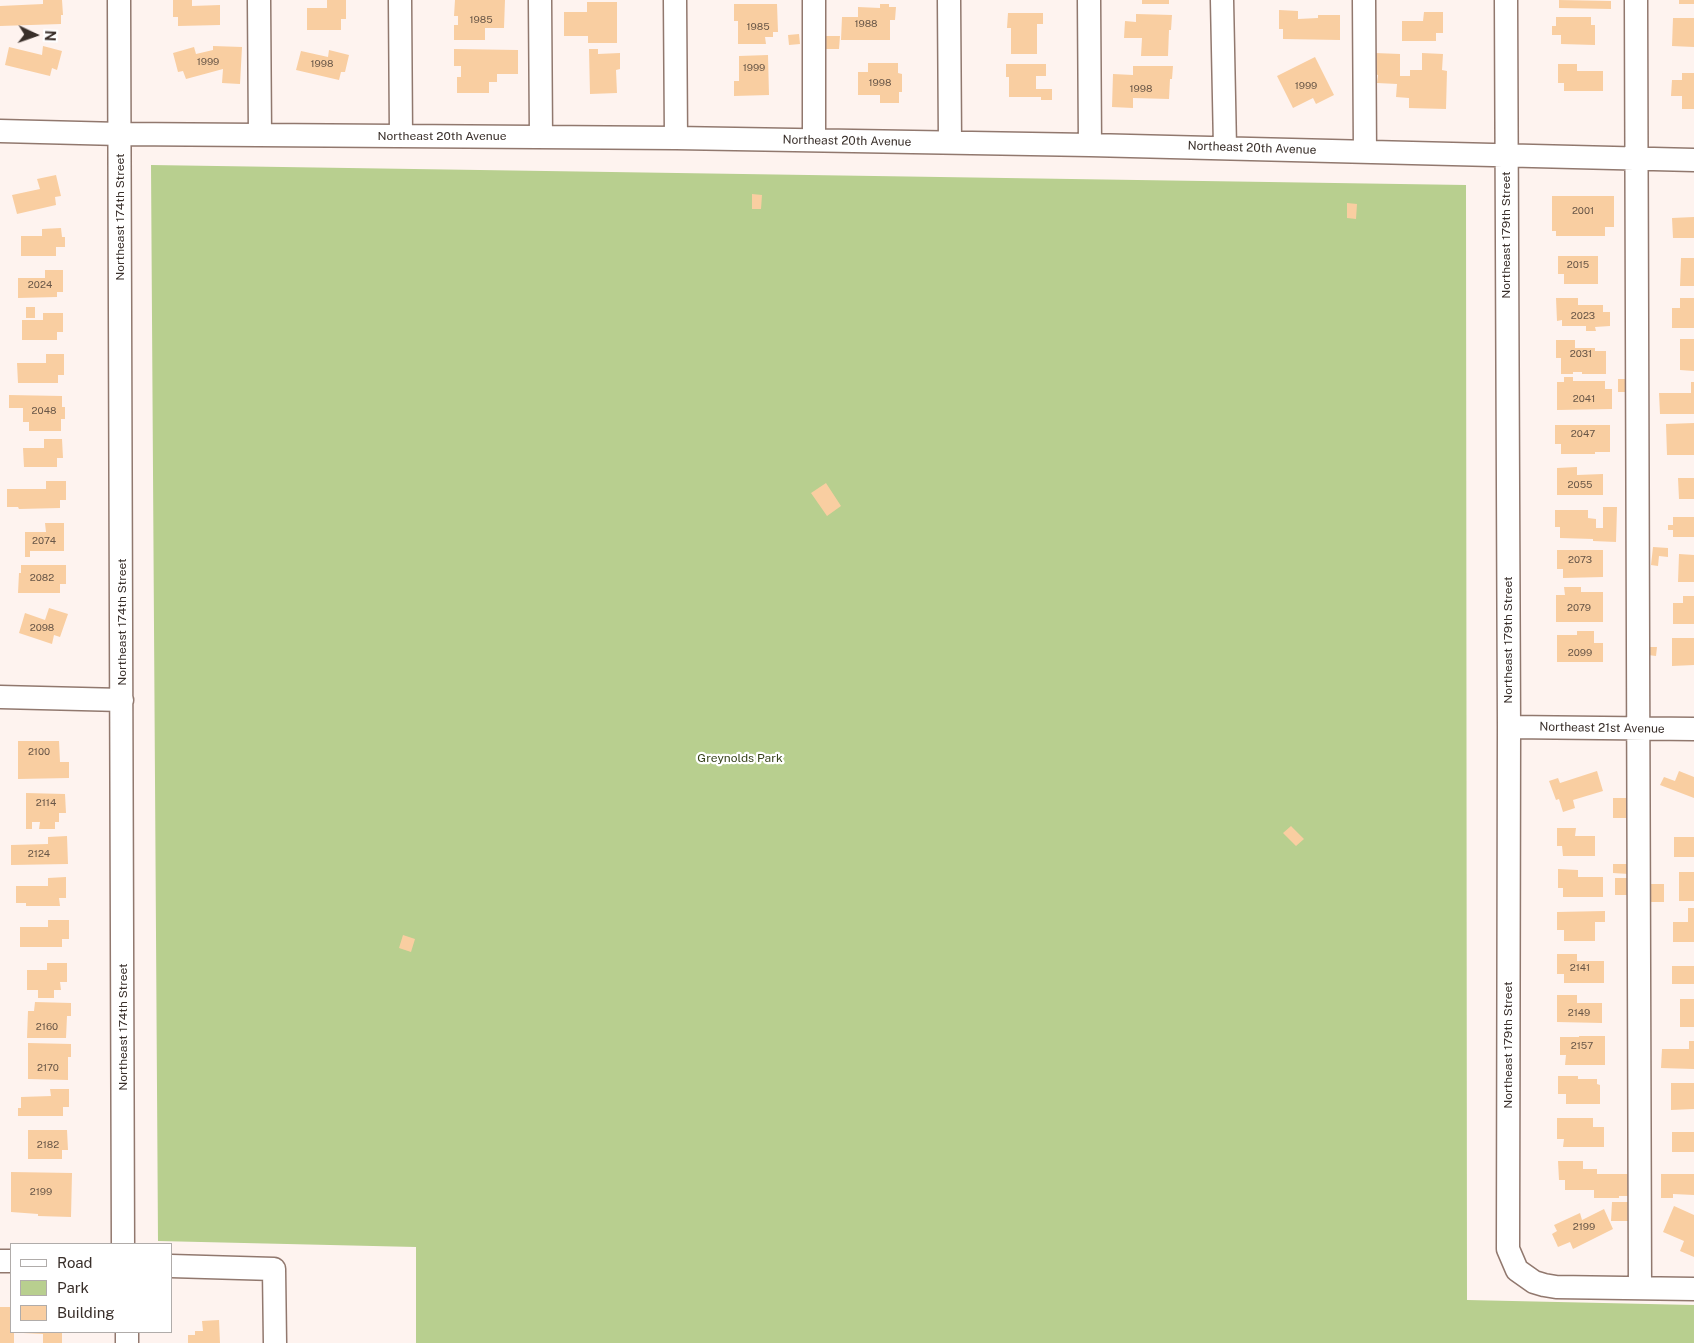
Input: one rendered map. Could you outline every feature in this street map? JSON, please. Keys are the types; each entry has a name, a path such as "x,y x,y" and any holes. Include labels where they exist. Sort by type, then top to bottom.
{"street":[{"name":"Northeast 174th Street","path":"118,0 123,1243"},
{"path":"259,0 260,135"},
{"path":"400,0 401,136"},
{"path":"540,0 541,137"},
{"path":"674,0 676,138"},
{"path":"814,0 814,140"},
{"path":"949,0 950,142"},
{"path":"1089,0 1090,145"},
{"path":"1222,0 1225,147"},
{"path":"1364,0 1365,152"},
{"name":"Northeast 179th Street","path":"1506,0 1505,156 1509,727 1508,1249 1517,1270 1524,1276 1544,1285 1556,1287 1640,1288"},
{"path":"1636,0 1640,1288 1694,1289"},
{"name":"Northeast 20th Avenue","path":"0,131 120,134 950,142 1225,147 1694,160"},
{"path":"0,697 122,700"},
{"name":"Northeast 21st Avenue","path":"1509,727 1694,729"},
{"path":"172,1266 274,1269 275,1343"}],"green space":[{"name":"Greynolds Park","path":"151,165 1466,185 1467,1300 1694,1305 1694,1343 416,1343 416,1247 158,1241"}],"building":[{"path":"43,0 62,0 63,15 61,15 61,24 0,26 0,6 43,4"},
{"path":"173,0 192,0 192,6 220,5 220,25 178,26 178,17 173,17"},
{"path":"327,0 346,0 346,19 341,19 341,30 307,30 307,8 327,8"},
{"path":"455,0 505,0 504,28 485,28 485,40 454,40 454,25 458,25 458,16 454,16"},
{"path":"1142,0 1169,0 1169,4 1142,4"},
{"path":"1559,0 1611,1 1611,9 1559,8"},
{"path":"1679,0 1694,0 1694,4 1679,4"},
{"path":"587,2 617,2 617,43 588,43 588,36 564,36 564,12 587,12"},
{"path":"734,4 777,4 778,32 773,32 773,37 765,37 766,44 738,44 738,21 734,21"},
{"path":"880,4 889,4 889,7 896,7 895,20 890,20 890,40 841,40 842,17 858,17 858,7 880,8"},
{"path":"1279,10 1298,11 1298,19 1318,18 1318,15 1340,15 1340,40 1283,39 1283,29 1279,29"},
{"path":"1424,12 1443,12 1443,33 1436,33 1436,41 1402,41 1402,21 1423,21"},
{"path":"1008,13 1043,13 1043,24 1037,24 1037,54 1011,54 1011,28 1007,28"},
{"path":"1136,14 1172,15 1171,30 1169,30 1168,56 1141,56 1142,38 1124,38 1125,21 1136,22"},
{"path":"1556,17 1591,17 1591,25 1595,25 1595,45 1561,44 1561,35 1552,35 1552,26 1556,26"},
{"path":"1673,18 1694,18 1694,47 1672,46"},
{"path":"799,34 800,44 789,45 788,35"},
{"path":"826,36 840,36 839,49 826,49"},
{"path":"43,46 62,51 57,70 52,68 50,76 5,65 9,47 42,55"},
{"path":"213,46 242,47 240,84 222,83 223,69 186,79 183,71 178,72 173,53 194,47 196,54 213,50"},
{"path":"454,49 518,50 518,74 497,74 497,82 489,82 489,93 457,93 457,77 461,77 461,66 454,66"},
{"path":"589,49 598,49 598,54 620,53 620,69 616,70 617,93 590,94"},
{"path":"329,50 349,55 345,72 341,72 339,80 296,70 301,51 328,57"},
{"path":"1375,53 1400,54 1400,76 1410,76 1410,70 1422,70 1422,53 1443,54 1442,70 1447,71 1446,109 1409,108 1409,98 1396,97 1397,84 1377,83 1378,75 1374,74"},
{"path":"768,55 769,95 734,96 734,81 739,81 739,56"},
{"path":"1315,57 1334,95 1316,104 1313,98 1293,108 1277,76"},
{"path":"868,63 898,63 898,73 902,74 902,92 899,92 899,103 880,103 880,95 858,95 858,72 868,72"},
{"path":"1006,64 1046,64 1046,76 1036,76 1036,89 1052,89 1052,100 1041,100 1041,97 1009,97 1009,77 1006,77"},
{"path":"1558,64 1577,64 1577,71 1603,71 1603,91 1564,91 1564,83 1558,83"},
{"path":"1133,66 1173,66 1169,99 1133,98 1133,108 1112,107 1113,74 1133,75"},
{"path":"1682,73 1694,73 1694,109 1682,109 1682,96 1671,96 1672,80 1682,80"},
{"path":"56,175 61,196 55,197 56,205 17,214 12,195 40,189 37,179"},
{"path":"752,194 762,195 761,209 752,209"},
{"path":"1552,196 1614,196 1614,227 1605,227 1605,236 1556,236 1556,231 1552,231"},
{"path":"1347,203 1357,204 1356,219 1347,218"},
{"path":"1694,217 1694,238 1673,238 1672,218"},
{"path":"61,228 62,237 65,237 65,247 56,247 56,256 21,256 21,236 42,236 42,229"},
{"path":"1558,256 1598,256 1598,284 1564,284 1564,274 1558,274"},
{"path":"1681,258 1694,258 1694,286 1680,286"},
{"path":"45,270 63,270 63,292 57,292 57,297 18,298 18,278 45,278"},
{"path":"1556,298 1578,298 1578,305 1603,305 1603,312 1610,312 1610,326 1595,327 1596,331 1586,331 1586,326 1562,326 1562,320 1557,321"},
{"path":"1680,298 1694,298 1694,328 1672,328 1672,308 1680,308"},
{"path":"26,307 35,307 35,318 26,318"},
{"path":"43,313 63,313 63,332 57,332 57,340 22,340 22,320 43,320"},
{"path":"1680,339 1694,339 1694,371 1680,370"},
{"path":"1556,340 1575,340 1575,348 1595,348 1595,351 1606,351 1606,374 1573,372 1573,374 1561,374 1561,358 1556,358"},
{"path":"46,354 64,354 64,375 58,375 58,383 18,383 17,363 46,363"},
{"path":"1564,377 1573,377 1573,381 1605,381 1605,389 1612,389 1612,409 1557,410 1557,382 1564,382"},
{"path":"1618,379 1628,379 1627,392 1618,392"},
{"path":"1691,382 1694,382 1694,414 1660,414 1659,393 1691,393"},
{"path":"9,395 62,396 62,407 65,407 65,419 61,419 61,431 29,431 29,422 23,422 23,408 9,408"},
{"path":"1694,423 1694,455 1667,455 1666,424"},
{"path":"1555,425 1610,425 1610,452 1561,454 1561,444 1555,444"},
{"path":"44,439 62,439 63,458 57,458 57,467 24,467 23,448 44,448"},
{"path":"1577,467 1577,475 1603,474 1603,495 1557,495 1557,468"},
{"path":"1678,478 1694,478 1694,499 1679,499"},
{"path":"46,481 66,481 66,500 60,500 60,508 19,509 18,507 7,507 7,489 46,489"},
{"path":"826,483 841,506 827,516 811,493"},
{"path":"1603,507 1617,507 1616,542 1560,538 1560,527 1555,527 1555,510 1588,510 1588,518 1596,519 1596,528 1603,528"},
{"path":"1673,517 1694,517 1694,537 1673,537 1673,530 1668,530 1668,525 1673,525"},
{"path":"45,523 64,523 64,551 30,551 30,557 25,557 25,532 46,532"},
{"path":"1653,547 1668,548 1668,557 1659,556 1658,566 1651,565"},
{"path":"1557,550 1603,550 1603,577 1563,578 1563,569 1557,569"},
{"path":"1679,554 1694,555 1694,582 1678,582"},
{"path":"21,565 66,565 66,584 60,584 60,593 18,593"},
{"path":"1564,587 1581,587 1581,592 1603,592 1603,622 1556,622 1556,595 1565,595"},
{"path":"1683,596 1694,596 1694,624 1673,624 1673,603 1683,603"},
{"path":"49,608 68,614 60,637 54,635 52,644 19,633 25,613 45,620"},
{"path":"1577,631 1594,631 1594,643 1603,643 1603,662 1557,662 1557,635 1577,635"},
{"path":"1672,638 1694,638 1694,665 1672,666"},
{"path":"1649,647 1657,647 1656,656 1648,655"},
{"path":"18,741 59,741 60,762 69,762 69,778 18,779"},
{"path":"1597,771 1603,791 1573,800 1575,808 1563,812 1559,799 1556,800 1549,781 1558,778 1560,783"},
{"path":"1679,771 1694,777 1694,798 1660,785 1664,777 1675,781"},
{"path":"26,793 65,794 66,813 59,813 59,822 55,822 55,829 39,829 40,822 32,822 32,829 26,829"},
{"path":"1613,798 1630,798 1630,818 1613,818"},
{"path":"1291,826 1304,839 1296,846 1283,833"},
{"path":"1557,828 1576,828 1575,836 1595,836 1595,856 1563,856 1562,846 1557,846"},
{"path":"67,836 68,864 11,865 11,845 48,844 48,837"},
{"path":"1674,837 1694,837 1694,857 1674,857"},
{"path":"1613,864 1629,864 1629,874 1613,873"},
{"path":"1558,869 1578,870 1578,877 1603,877 1603,897 1563,897 1563,888 1558,888"},
{"path":"1679,872 1694,872 1694,901 1679,901"},
{"path":"66,877 66,898 59,898 60,906 26,906 26,903 16,903 16,886 48,886 48,878"},
{"path":"1615,878 1629,878 1629,895 1615,895"},
{"path":"1650,884 1664,884 1664,902 1650,902"},
{"path":"1688,908 1694,908 1694,942 1673,942 1673,922 1688,922"},
{"path":"1605,911 1605,922 1595,922 1595,941 1564,941 1564,930 1557,930 1557,912"},
{"path":"48,920 69,920 69,939 62,939 62,947 20,947 20,927 48,927"},
{"path":"403,935 415,939 411,952 399,948"},
{"path":"1557,954 1577,954 1577,961 1604,961 1604,983 1564,983 1564,974 1557,974"},
{"path":"47,963 67,963 67,982 60,982 61,990 54,990 54,998 38,998 38,990 27,990 27,970 47,970"},
{"path":"1672,966 1694,966 1694,984 1672,984"},
{"path":"1557,995 1577,995 1577,1003 1602,1003 1602,1023 1557,1022"},
{"path":"1680,999 1694,999 1694,1027 1680,1027"},
{"path":"35,1002 71,1003 71,1016 67,1016 66,1038 27,1038 28,1011 34,1011"},
{"path":"1605,1036 1605,1065 1565,1065 1566,1055 1560,1055 1560,1037"},
{"path":"1689,1041 1694,1041 1694,1069 1661,1068 1662,1049 1689,1049"},
{"path":"28,1043 71,1044 71,1057 68,1057 68,1080 28,1079"},
{"path":"1558,1076 1578,1076 1578,1079 1597,1079 1597,1084 1600,1085 1600,1104 1566,1104 1566,1094 1558,1094"},
{"path":"1671,1083 1694,1083 1694,1109 1671,1110"},
{"path":"50,1089 69,1089 69,1107 63,1107 63,1116 18,1116 18,1108 21,1108 21,1097 51,1096"},
{"path":"1557,1118 1593,1118 1593,1127 1604,1127 1604,1147 1563,1147 1564,1139 1557,1139"},
{"path":"28,1130 67,1130 68,1150 62,1150 62,1159 28,1159"},
{"path":"1672,1132 1694,1132 1694,1152 1672,1152"},
{"path":"1558,1161 1583,1161 1583,1169 1597,1169 1597,1174 1629,1174 1629,1196 1594,1198 1594,1190 1565,1190 1565,1180 1559,1180"},
{"path":"11,1172 72,1173 71,1217 38,1216 38,1214 11,1212"},
{"path":"1661,1174 1694,1174 1694,1195 1673,1194 1673,1198 1661,1198"},
{"path":"1612,1202 1629,1202 1628,1221 1611,1221"},
{"path":"1674,1206 1694,1215 1694,1257 1680,1251 1684,1241 1663,1232"},
{"path":"1604,1209 1613,1229 1573,1249 1570,1242 1558,1247 1552,1234 1557,1231 1554,1225 1580,1213 1582,1220"},
{"path":"0,1307 10,1307 10,1333 14,1333 14,1343 0,1343"},
{"path":"219,1320 220,1343 188,1343 188,1335 195,1335 195,1331 203,1331 202,1321"},
{"path":"23,1333 62,1333 62,1343 43,1343 43,1334"}]}
